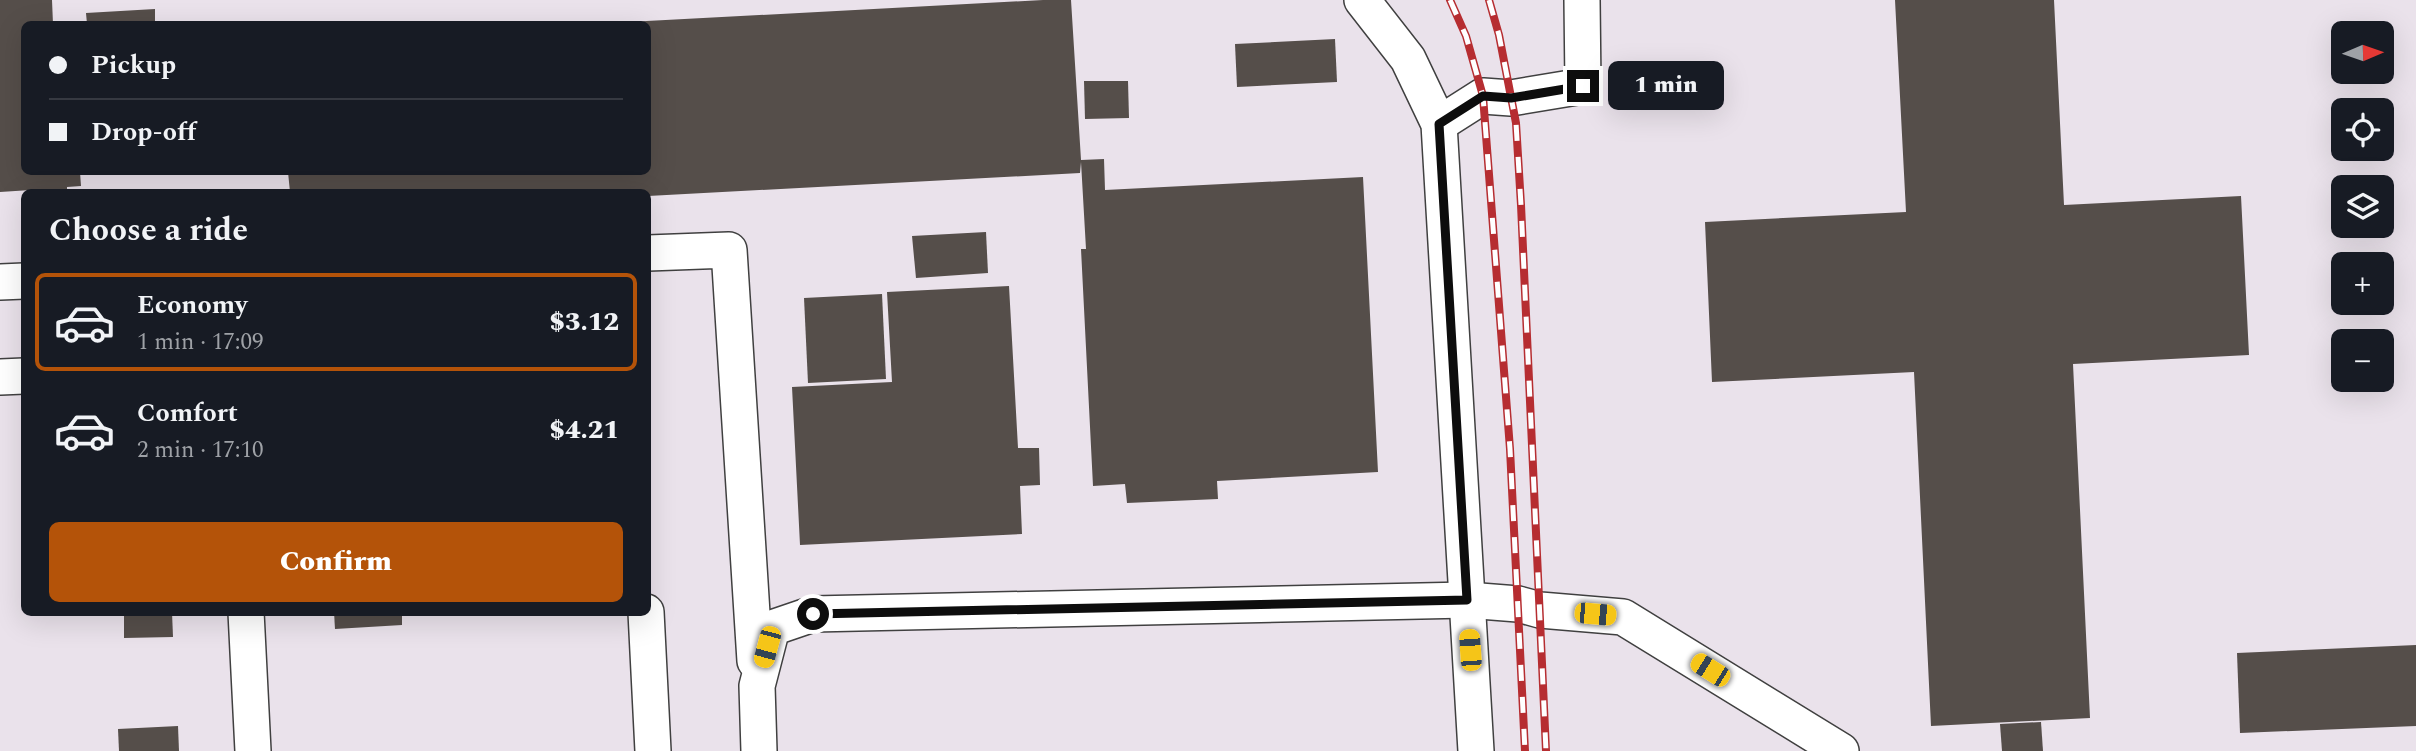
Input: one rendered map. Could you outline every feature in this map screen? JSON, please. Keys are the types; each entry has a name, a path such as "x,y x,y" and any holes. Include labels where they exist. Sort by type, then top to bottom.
{"street":[{"path":"1362,0 1408,59 1439,124 1476,751"},
{"path":"1439,124 1483,96 1511,98 1583,86 1582,0"},
{"path":"651,253 729,250 759,751"},
{"path":"0,282 21,281"},
{"path":"0,377 21,376"},
{"path":"757,686 772,628 813,614 1467,600 1623,617 1841,751"},
{"path":"246,616 253,751"},
{"path":"646,616 653,751"}],"shaded area":[{"path":"0,0 2416,0 2416,751 0,751"}],"building":[{"path":"0,0 52,0 53,21 21,21 21,175 80,175 81,186 0,192"},
{"path":"1071,0 1081,160 1104,159 1105,190 1363,177 1378,472 1217,481 1218,499 1127,503 1125,484 1093,486 1081,249 1086,249 1081,162 1080,173 651,196 651,189 290,189 288,175 651,175 651,21 647,21"},
{"path":"1895,0 2054,0 2064,205 2241,196 2249,355 2073,364 2090,718 1931,726 1914,372 1712,382 1705,222 1906,212"},
{"path":"155,9 155,21 87,21 86,13"},
{"path":"1335,39 1337,82 1237,87 1235,44"},
{"path":"1084,81 1128,81 1129,118 1085,119"},
{"path":"986,232 988,273 916,278 912,236"},
{"path":"1009,286 1018,448 1039,448 1040,485 1020,486 1022,534 800,545 792,387 892,382 887,292"},
{"path":"882,294 886,379 808,383 804,298"},
{"path":"124,616 172,616 173,637 124,638"},
{"path":"334,616 402,616 402,625 335,629"},
{"path":"2416,645 2416,726 2240,733 2237,653"},
{"path":"2041,722 2043,751 2002,751 2000,724"},
{"path":"178,726 179,751 119,751 118,729"}],"railway":[{"path":"1450,0 1466,36 1483,96 1510,449 1525,751"},
{"path":"1489,0 1499,35 1516,123 1546,751"}],"route":[{"path":"813,614 1467,600 1439,124 1483,96 1511,98 1583,86"}]}
